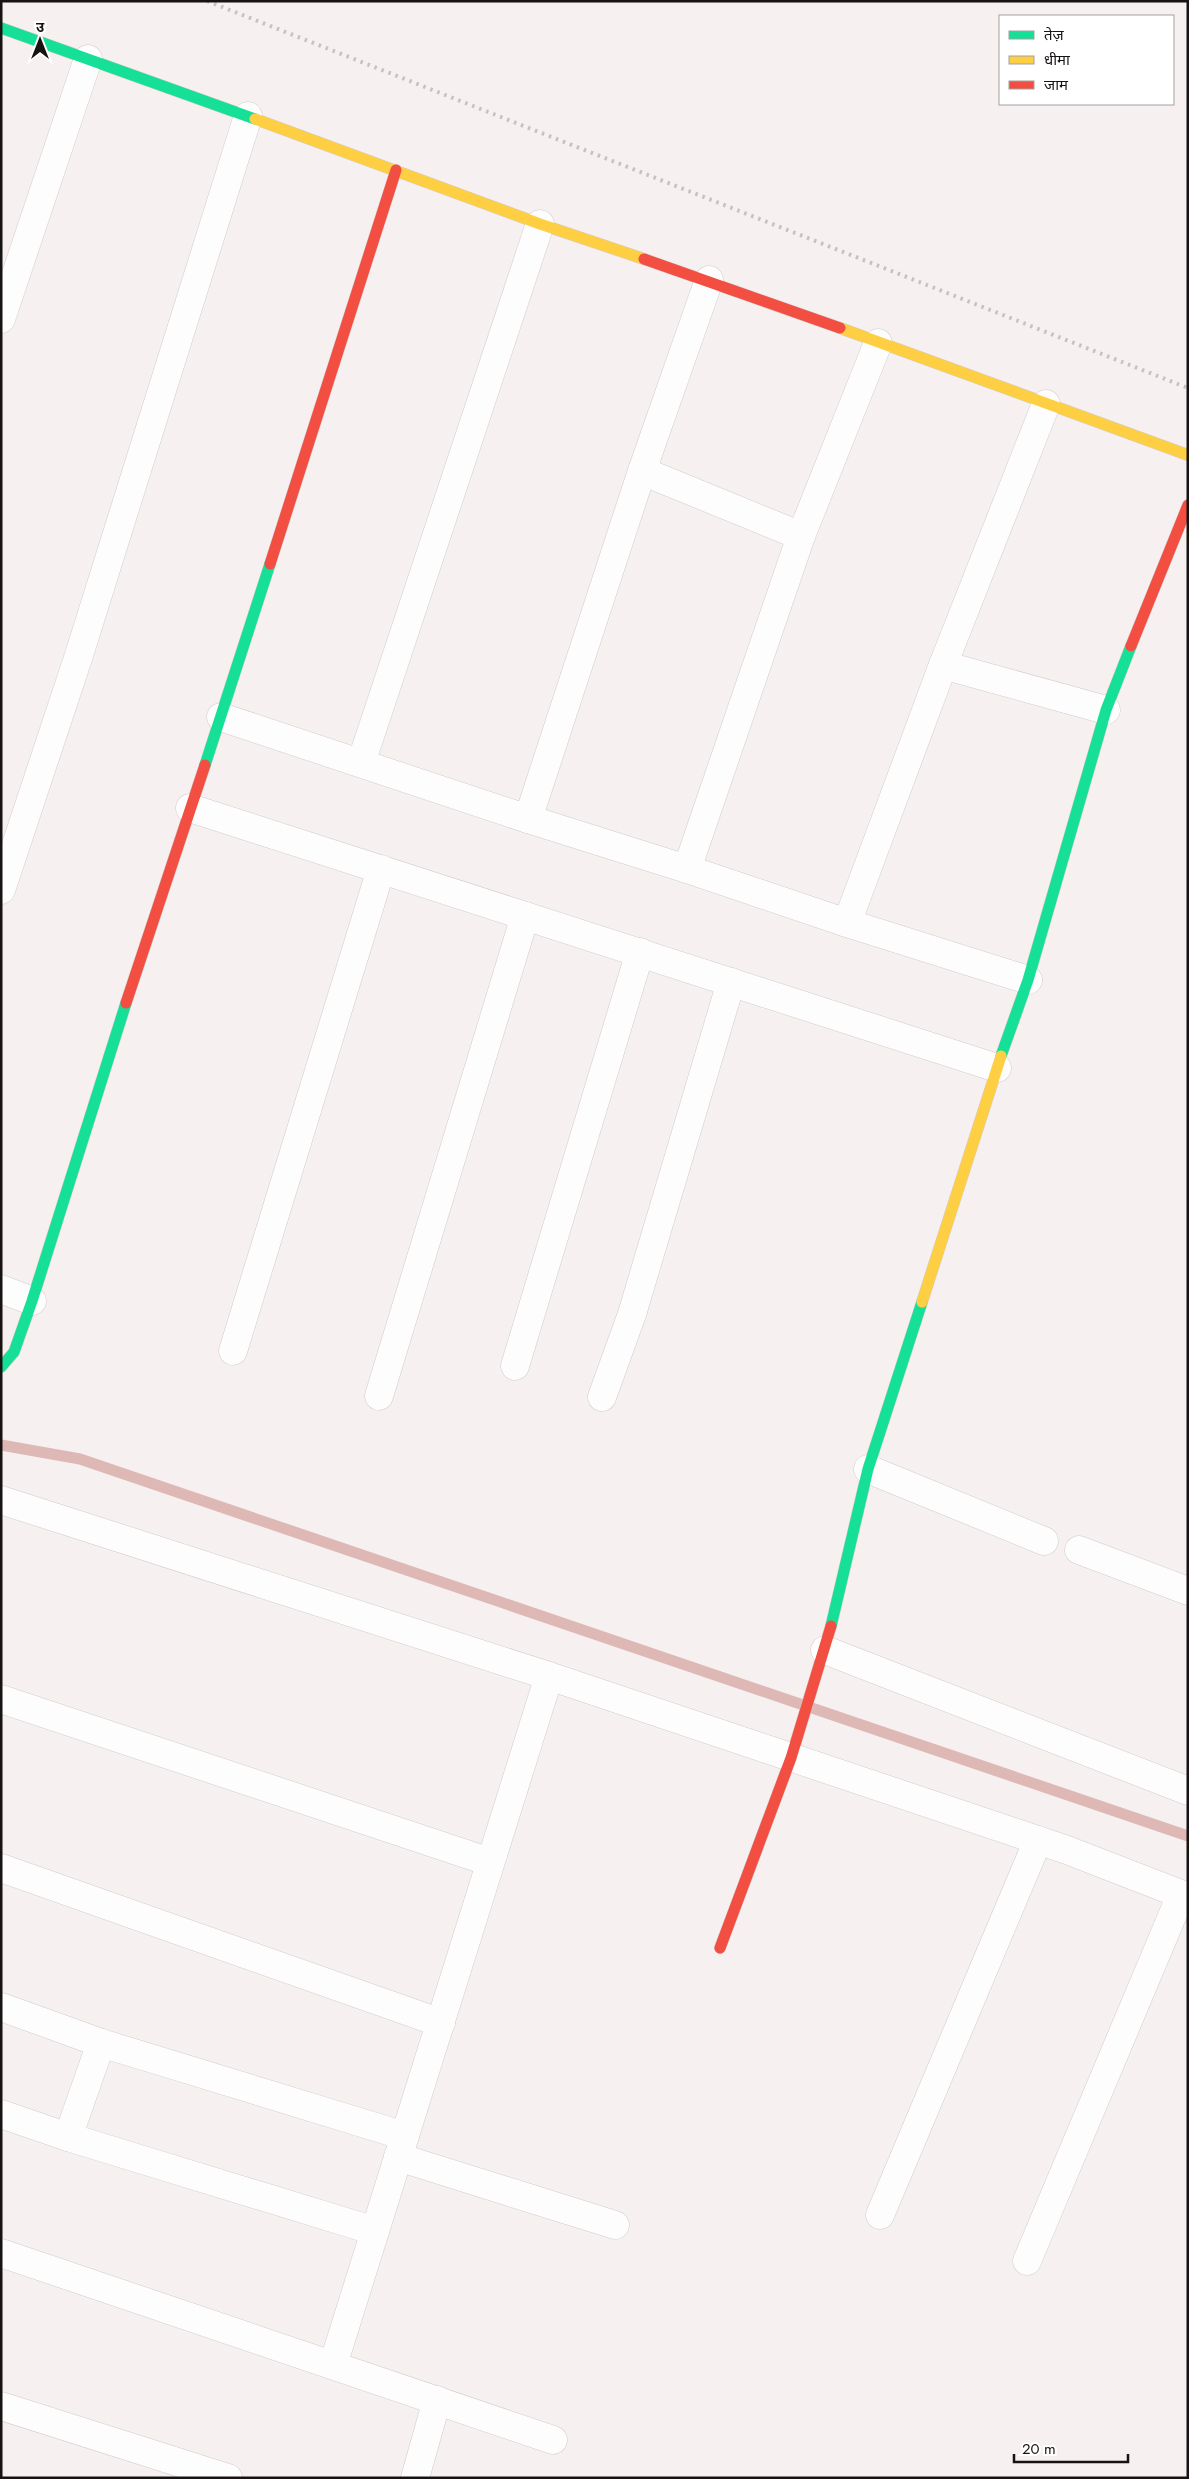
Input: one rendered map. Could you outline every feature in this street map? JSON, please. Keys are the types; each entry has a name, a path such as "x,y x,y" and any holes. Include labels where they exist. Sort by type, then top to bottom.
{"street":[{"path":"1,28 248,116 540,224 709,280 1188,455"},
{"path":"1,319 88,59"},
{"path":"1,890 82,645 248,116"},
{"path":"1,1367 14,1352 32,1301 109,1053 221,717 396,170"},
{"path":"361,763 540,224"},
{"path":"528,819 642,471 709,280"},
{"path":"687,869 801,536 878,343"},
{"path":"847,923 943,665 1046,404"},
{"path":"642,471 801,536"},
{"path":"720,1948 791,1758 825,1650 868,1469 997,1068 1028,980 1106,710 1188,505"},
{"path":"943,665 1106,710"},
{"path":"221,717 847,923 1028,980"},
{"path":"190,808 997,1068"},
{"path":"233,1351 381,869"},
{"path":"379,1396 525,916"},
{"path":"515,1366 640,952"},
{"path":"602,1397 632,1314 731,982"},
{"path":"1,1289 32,1301"},
{"path":"868,1469 1044,1541"},
{"path":"1,1500 549,1676 1038,1840 1184,1896 1027,2261"},
{"path":"1079,1550 1188,1591"},
{"path":"825,1650 1188,1791"},
{"path":"332,2365 549,1676"},
{"path":"1,1698 490,1862"},
{"path":"880,2215 1038,1840"},
{"path":"1,1868 441,2023"},
{"path":"1,2007 401,2146 615,2225"},
{"path":"68,2137 101,2043"},
{"path":"1,2114 68,2137 375,2231"},
{"path":"1,2253 553,2440"},
{"path":"415,2478 437,2400"},
{"path":"1,2406 215,2476"}],"waterway":[{"path":"1,1445 80,1459 1188,1836"}],"railway":[{"path":"207,1 1188,388"}],"traffic: fast":[{"path":"1,28 255,119"},
{"path":"205,765 270,564"},
{"path":"1001,1056 1028,980 1106,710 1131,646"},
{"path":"1,1367 14,1352 32,1301 126,1003"},
{"path":"831,1626 868,1469 922,1302"}],"traffic: slow":[{"path":"255,119 540,224 644,259"},
{"path":"840,328 1188,455"},
{"path":"922,1302 1001,1056"}],"traffic: jam":[{"path":"270,564 396,170"},
{"path":"644,259 840,328"},
{"path":"1131,646 1188,505"},
{"path":"126,1003 205,765"},
{"path":"720,1948 791,1758 831,1626"}]}
